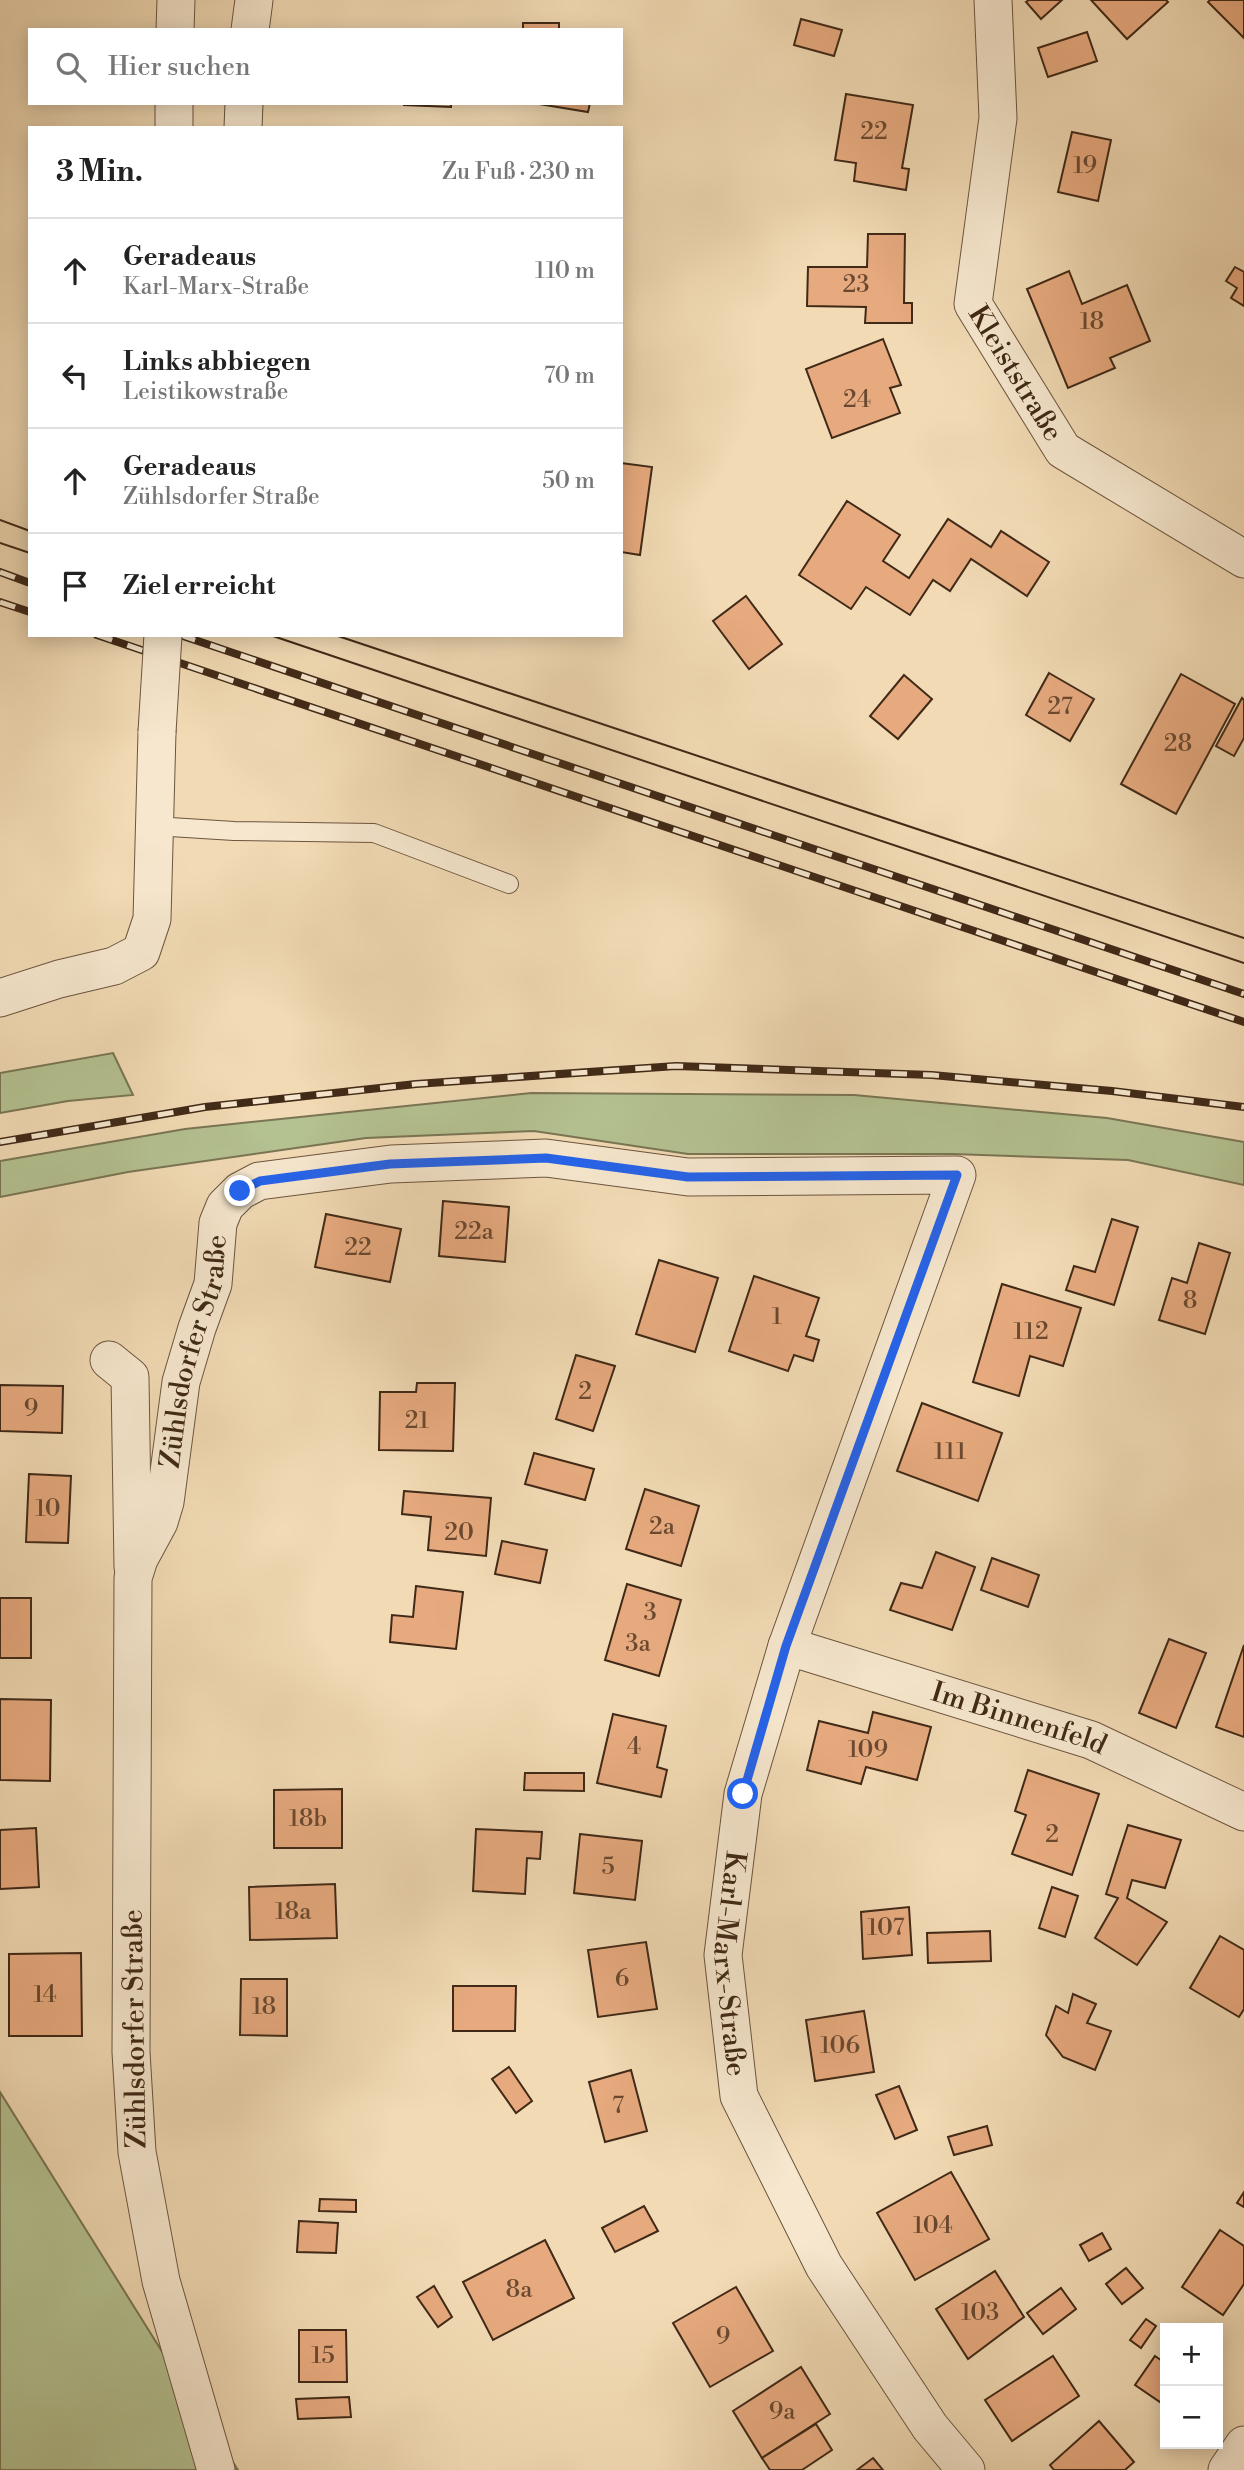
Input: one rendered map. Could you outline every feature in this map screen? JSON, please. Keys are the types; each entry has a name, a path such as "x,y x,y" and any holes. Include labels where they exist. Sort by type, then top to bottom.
{"street":[{"path":"175,28 176,0"},
{"path":"250,28 254,0"},
{"name":"Kleiststraße","path":"993,0 998,118 974,304 1063,450 1244,559"},
{"path":"174,105 174,126"},
{"path":"243,126 244,105"},
{"path":"0,998 114,966 141,952 152,919 157,732 163,637"},
{"name":"Zühlsdorfer Straße","path":"133,1578 166,1502 181,1382 213,1284 218,1223 225,1206 240,1191 260,1181 390,1164 555,1159 688,1177 957,1175"},
{"name":"Karl-Marx-Straße","path":"957,1175 786,1646 743,1794 723,1955 739,2096 824,2266 930,2427 966,2470"},
{"name":"Zühlsdorfer Straße","path":"109,1360 130,1377 133,1578 131,2052 137,2152 161,2280 216,2470"},
{"name":"Im Binnenfeld","path":"786,1646 1091,1740 1244,1812"},
{"path":"1227,2470 1244,2445"}],"lane":[{"path":"154,826 234,831 374,833 509,884"}],"green space":[{"path":"113,1053 133,1095 68,1101 0,1113 0,1073"},
{"path":"531,1093 854,1095 1107,1118 1244,1142 1244,1185 1128,1160 953,1154 688,1154 534,1131 366,1138 128,1172 0,1197 0,1161 185,1129"},
{"path":"0,2092 186,2390 238,2470 0,2470"}],"building":[{"path":"1062,0 1041,19 1026,2"},
{"path":"1091,0 1166,0 1168,2 1127,39"},
{"path":"1244,0 1244,38 1208,2"},
{"path":"801,19 842,30 834,56 794,45"},
{"path":"523,23 559,23 559,28 523,28"},
{"path":"1087,32 1097,61 1048,77 1038,48"},
{"path":"846,94 913,105 902,168 909,169 906,190 854,181 856,163 835,160"},
{"path":"404,105 451,105 451,107"},
{"path":"545,105 590,105 588,112"},
{"path":"1072,132 1111,140 1098,201 1058,192"},
{"path":"868,234 905,234 904,303 912,303 912,323 865,323 866,307 807,306 808,267 867,267"},
{"path":"1235,267 1244,272 1244,306 1231,298 1237,288 1226,281"},
{"path":"1069,271 1082,304 1127,285 1150,341 1110,358 1115,368 1068,388 1027,289"},
{"path":"883,339 901,385 890,388 900,413 832,438 806,369"},
{"path":"623,463 652,467 640,555 623,552"},
{"path":"847,501 900,535 883,561 909,578 948,519 991,547 1001,531 1049,562 1027,596 971,559 950,591 933,580 910,615 866,587 851,609 799,575"},
{"path":"746,596 782,644 749,669 713,621"},
{"path":"1049,673 1094,699 1070,741 1026,715"},
{"path":"1181,674 1235,704 1176,814 1121,784"},
{"path":"904,675 932,699 898,739 870,716"},
{"path":"1242,698 1244,738 1234,756 1216,746"},
{"path":"443,1201 509,1207 505,1262 439,1256"},
{"path":"326,1214 401,1229 390,1282 315,1267"},
{"path":"1112,1219 1138,1227 1114,1305 1066,1290 1074,1266 1095,1272"},
{"path":"1199,1243 1230,1253 1205,1334 1159,1320 1172,1278 1187,1283"},
{"path":"659,1260 718,1278 695,1352 636,1334"},
{"path":"754,1276 819,1298 806,1336 819,1340 813,1361 794,1355 788,1371 729,1351"},
{"path":"1002,1284 1081,1308 1063,1366 1030,1356 1019,1396 973,1382"},
{"path":"576,1355 615,1366 593,1431 556,1419"},
{"path":"417,1383 455,1383 453,1451 379,1450 380,1392 416,1392"},
{"path":"0,1385 63,1386 62,1433 0,1431"},
{"path":"922,1403 1002,1433 978,1501 897,1471"},
{"path":"534,1453 594,1469 585,1500 525,1484"},
{"path":"29,1474 71,1476 68,1543 26,1542"},
{"path":"645,1489 699,1506 681,1566 626,1549"},
{"path":"404,1491 491,1498 486,1556 428,1550 431,1517 402,1514"},
{"path":"502,1541 547,1550 540,1583 495,1574"},
{"path":"936,1552 975,1567 952,1630 890,1610 901,1583 922,1588"},
{"path":"992,1558 1039,1575 1028,1607 981,1590"},
{"path":"627,1584 681,1600 659,1676 605,1660"},
{"path":"416,1586 463,1592 456,1649 390,1642 392,1615 413,1617"},
{"path":"0,1598 31,1598 31,1658 0,1658"},
{"path":"1169,1639 1206,1653 1176,1728 1139,1713"},
{"path":"1244,1645 1244,1737 1216,1727"},
{"path":"0,1699 51,1700 50,1781 0,1780"},
{"path":"873,1712 931,1727 917,1780 866,1767 861,1784 807,1770 819,1721 868,1733"},
{"path":"613,1714 666,1726 657,1767 667,1770 661,1797 597,1783"},
{"path":"1028,1770 1099,1794 1072,1875 1012,1854 1026,1815 1015,1811"},
{"path":"525,1773 584,1773 584,1791 524,1790"},
{"path":"342,1789 342,1848 274,1848 274,1790"},
{"path":"1128,1825 1181,1840 1165,1888 1132,1880 1127,1898 1167,1922 1137,1965 1095,1938 1118,1898 1106,1894"},
{"path":"36,1828 39,1887 0,1889 0,1830"},
{"path":"476,1829 542,1832 540,1859 527,1858 525,1894 473,1891"},
{"path":"580,1834 642,1841 635,1900 574,1893"},
{"path":"335,1884 337,1938 250,1940 249,1887"},
{"path":"1052,1887 1078,1896 1065,1937 1039,1928"},
{"path":"909,1907 912,1955 863,1959 861,1912"},
{"path":"990,1931 991,1961 928,1963 927,1933"},
{"path":"1220,1936 1244,1950 1244,2009 1239,2017 1190,1988"},
{"path":"646,1942 657,2009 598,2017 588,1950"},
{"path":"81,1953 82,2036 9,2036 9,1954"},
{"path":"241,1979 287,1979 287,2036 240,2035"},
{"path":"453,1986 516,1986 515,2031 453,2031"},
{"path":"1073,1994 1096,2004 1087,2023 1111,2031 1095,2070 1063,2057 1046,2035 1056,2006 1068,2013"},
{"path":"864,2011 874,2072 815,2081 806,2020"},
{"path":"509,2067 532,2101 516,2113 492,2079"},
{"path":"631,2070 647,2131 605,2142 589,2082"},
{"path":"899,2086 917,2130 895,2139 876,2095"},
{"path":"987,2126 992,2145 954,2155 948,2137"},
{"path":"951,2172 989,2239 915,2280 877,2213"},
{"path":"1244,2192 1244,2207 1237,2203"},
{"path":"320,2199 356,2200 356,2212 319,2211"},
{"path":"644,2206 658,2231 615,2252 602,2228"},
{"path":"299,2221 338,2223 336,2253 297,2252"},
{"path":"1220,2230 1244,2246 1244,2284 1223,2315 1182,2287"},
{"path":"1102,2233 1111,2249 1089,2261 1080,2245"},
{"path":"545,2240 574,2298 493,2340 463,2282"},
{"path":"1126,2268 1143,2288 1122,2304 1106,2284"},
{"path":"995,2271 1024,2317 968,2359 936,2309"},
{"path":"434,2286 452,2317 438,2327 417,2297"},
{"path":"736,2287 773,2351 710,2387 673,2323"},
{"path":"1061,2288 1076,2309 1043,2334 1027,2313"},
{"path":"1146,2319 1156,2326 1141,2348 1130,2340"},
{"path":"299,2330 346,2330 347,2382 299,2382"},
{"path":"1053,2356 1079,2396 1012,2441 985,2400"},
{"path":"1155,2356 1160,2360 1160,2402 1135,2385"},
{"path":"801,2367 830,2414 762,2458 733,2411"},
{"path":"349,2397 351,2417 298,2419 296,2399"},
{"path":"1099,2421 1134,2462 1125,2470 1054,2470 1050,2465"},
{"path":"816,2424 832,2450 802,2470 770,2470 762,2458"},
{"path":"873,2458 883,2470 857,2470"}],"tram line":[{"path":"0,520 28,530"},
{"path":"0,543 28,552"},
{"path":"276,637 1244,963"},
{"path":"341,637 1244,938"}],"railway":[{"path":"0,572 28,582"},
{"path":"0,602 28,611"},
{"path":"103,637 1244,1022"},
{"path":"186,637 1244,994"},
{"path":"0,1142 205,1107 416,1084 676,1066 932,1075 1112,1091 1244,1107"}],"route":[{"path":"240,1191 260,1181 390,1164 546,1158 688,1177 957,1175 786,1646 743,1794"}]}
